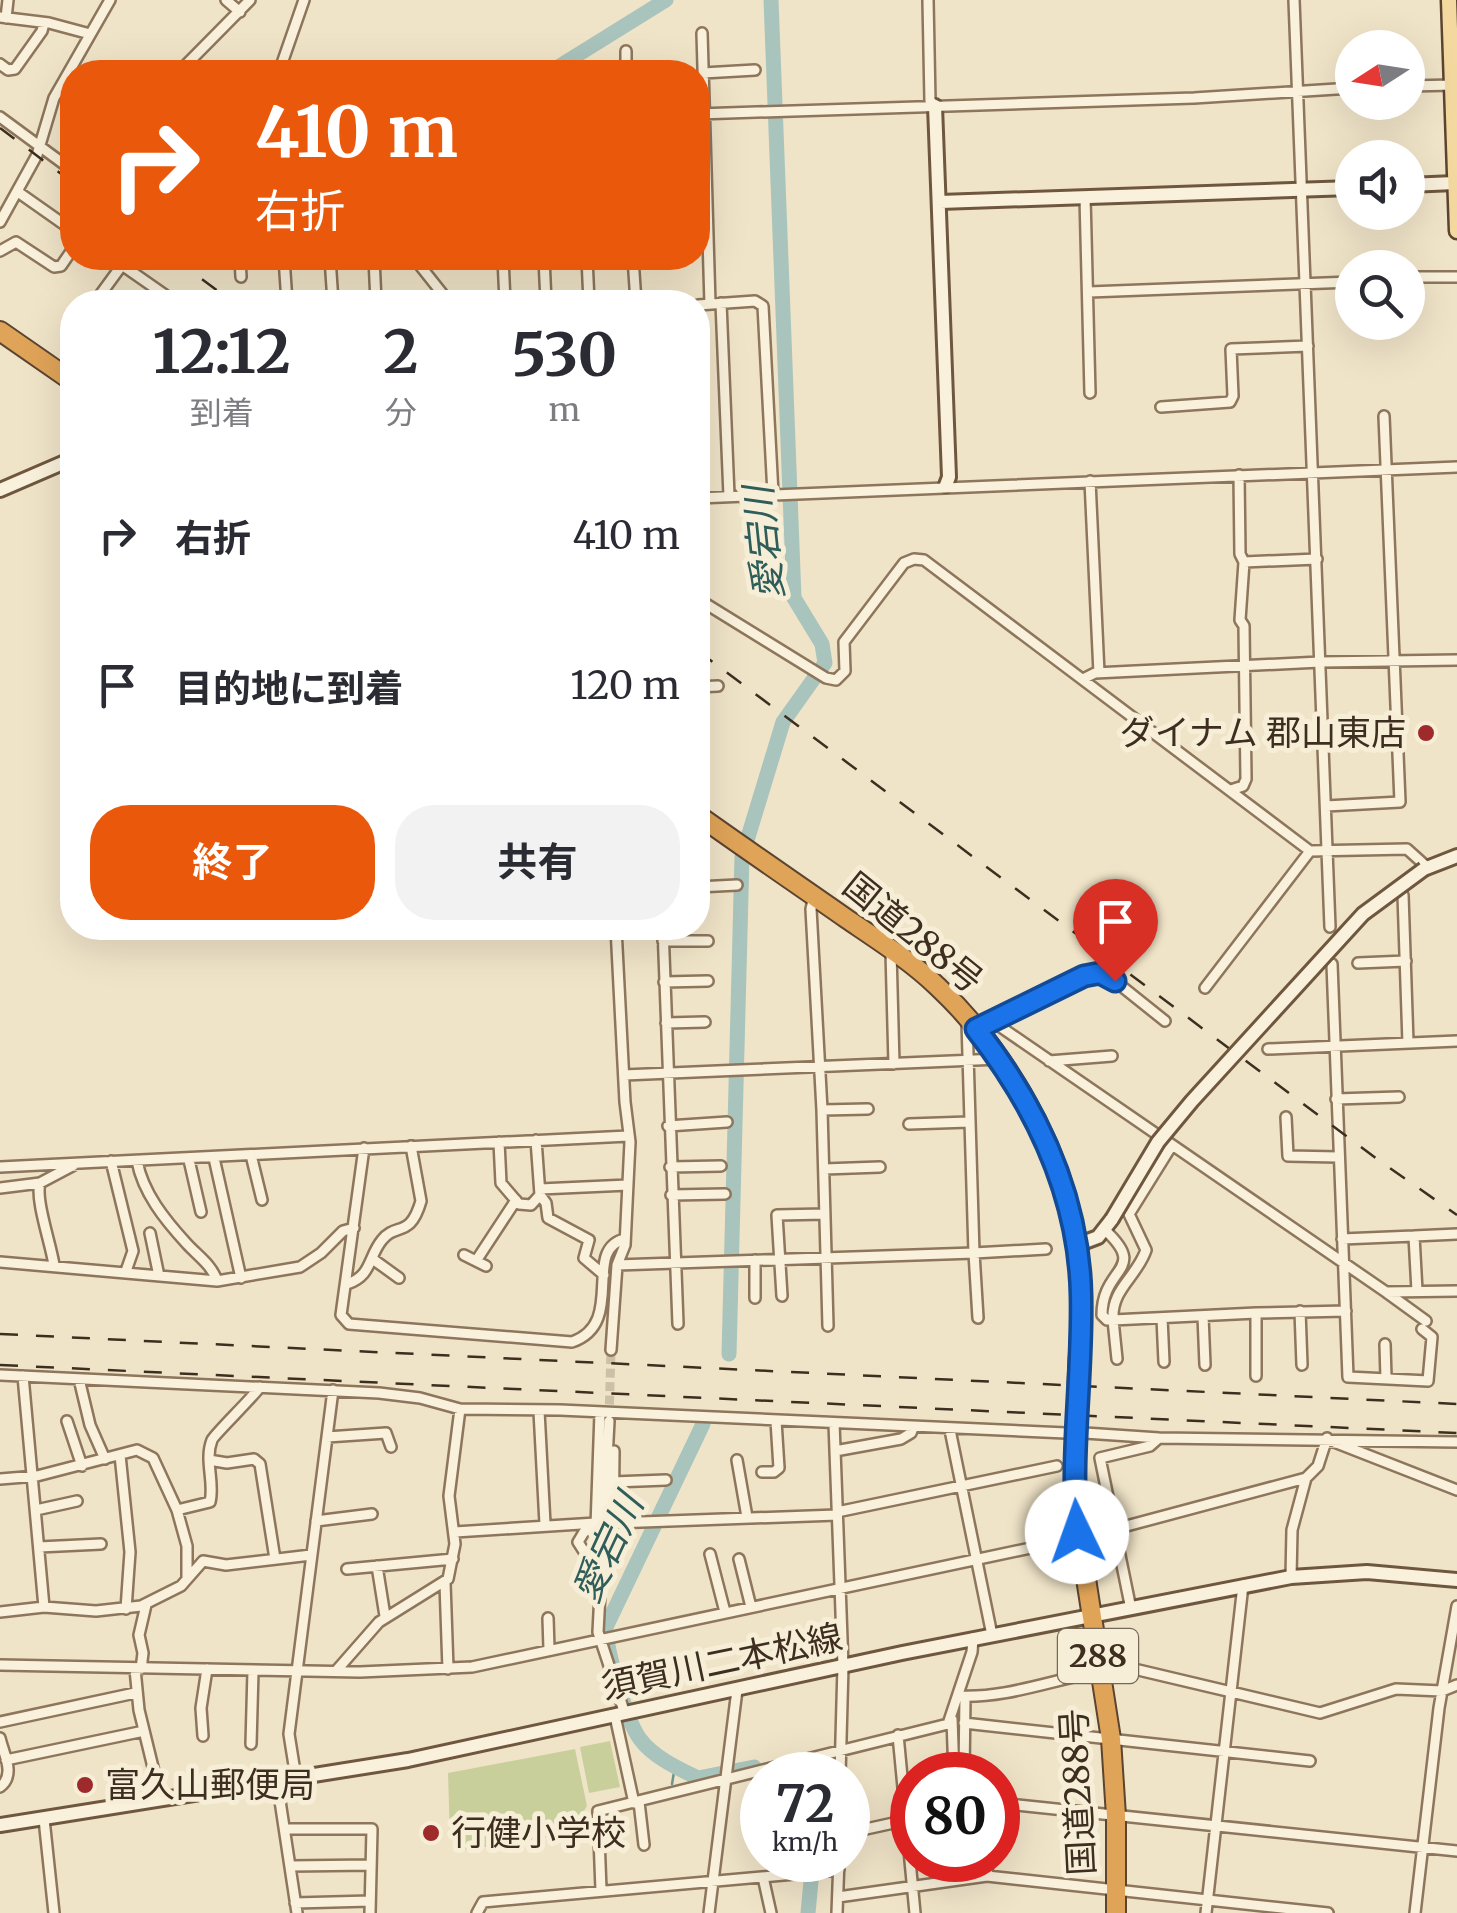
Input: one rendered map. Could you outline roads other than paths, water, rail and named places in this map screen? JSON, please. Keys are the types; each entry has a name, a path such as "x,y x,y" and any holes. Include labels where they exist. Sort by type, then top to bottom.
{"highway":[{"path":"0,331 60,373"},
{"name":"国道288号","path":"710,823 892,950 979,1023 1031,1110 1060,1176 1077,1245 1081,1295 1075,1508 1111,1739 1116,1913"}],"main road":[{"path":"1449,0 1457,230"},
{"path":"935,106 946,485"},
{"path":"1425,185 1455,183"},
{"path":"940,202 1335,188"},
{"path":"0,490 60,464"},
{"path":"1077,1245 1098,1238 1158,1142 1363,914 1426,868 1457,856"},
{"name":"須賀川二本松線","path":"0,1825 460,1750 992,1634 1292,1576 1367,1572 1457,1580"}],"street":[{"path":"8,0 3,18 90,34"},
{"path":"75,60 110,0"},
{"path":"226,0 240,12"},
{"path":"191,60 250,0"},
{"path":"284,60 304,0"},
{"path":"928,0 930,101 935,106"},
{"path":"1294,0 1330,927"},
{"path":"0,64 8,70 15,69 44,23"},
{"path":"702,33 703,60"},
{"path":"626,51 626,60"},
{"path":"710,73 756,70"},
{"path":"1425,86 1454,85"},
{"path":"1,219 40,146 60,87"},
{"path":"710,114 1194,98 1335,89"},
{"path":"0,118 60,161"},
{"path":"18,192 60,222"},
{"path":"1085,197 1090,393"},
{"path":"710,228 729,496"},
{"path":"0,252 16,242 54,267 60,266"},
{"path":"131,270 159,290"},
{"path":"241,270 241,277"},
{"path":"424,270 439,290"},
{"path":"1425,277 1457,277"},
{"path":"1089,292 1335,282"},
{"path":"710,304 755,302 764,306 773,494"},
{"path":"1161,406 1230,402 1231,349 1308,346"},
{"path":"1326,806 1400,802 1384,416"},
{"path":"710,497 1457,467"},
{"path":"1232,790 1242,786 1246,779 1239,474"},
{"path":"1090,481 1100,673"},
{"path":"710,607 826,678 836,680 845,671 844,642 904,563 918,558 1310,851 1407,849 1426,868"},
{"path":"1244,562 1317,559"},
{"path":"1083,679 1100,673 1457,660"},
{"path":"710,686 718,686"},
{"path":"1205,988 1310,851"},
{"path":"710,887 737,886"},
{"path":"1403,895 1408,1043"},
{"path":"814,896 828,1326"},
{"path":"611,1350 628,1184 617,940"},
{"path":"678,1324 663,941 708,941"},
{"path":"892,950 894,1064"},
{"path":"1358,963 1406,961"},
{"path":"979,1023 1049,1061 1172,1145 1344,1263 1386,1292 1432,1337 1428,1380 1348,1377 1344,1263 1338,1157 1332,964"},
{"path":"978,1318 967,1062 979,1023 1095,972 1115,981 1165,1021"},
{"path":"664,982 708,981"},
{"path":"666,1023 706,1022"},
{"path":"1268,1049 1457,1041"},
{"path":"1049,1061 1112,1056"},
{"path":"624,1075 999,1059"},
{"path":"1336,1099 1399,1096"},
{"path":"822,1110 868,1109"},
{"path":"1286,1117 1288,1156 1338,1157"},
{"path":"668,1126 726,1122"},
{"path":"908,1124 969,1122"},
{"path":"0,1167 628,1136"},
{"path":"536,1140 540,1192 548,1218 589,1240 584,1258 604,1275"},
{"path":"499,1142 501,1182 520,1204 530,1205 540,1192 628,1184"},
{"path":"1117,1359 1113,1320 1116,1296 1142,1262 1146,1250 1129,1214 1172,1145"},
{"path":"347,1284 359,1279 384,1238 408,1226 420,1208 411,1146"},
{"path":"364,1148 341,1315 349,1324 565,1342 585,1336 594,1328 600,1312 609,1246 625,1239"},
{"path":"252,1155 262,1200"},
{"path":"214,1158 241,1278"},
{"path":"189,1160 201,1212"},
{"path":"111,1161 132,1251 126,1272"},
{"path":"136,1161 163,1216 214,1272 217,1281"},
{"path":"0,1188 40,1183 76,1164"},
{"path":"670,1166 721,1166"},
{"path":"824,1169 880,1167"},
{"path":"40,1183 37,1192 54,1265"},
{"path":"671,1195 725,1194"},
{"path":"464,1255 481,1264 516,1200"},
{"path":"782,1296 777,1215 825,1214"},
{"path":"1108,1224 1126,1253 1104,1296 1102,1316 1107,1320 1346,1311"},
{"path":"0,1262 217,1281 300,1267 343,1231 354,1228"},
{"path":"150,1233 159,1276"},
{"path":"1342,1239 1457,1234"},
{"path":"1414,1236 1417,1291"},
{"path":"617,1266 1046,1248"},
{"path":"374,1260 399,1278"},
{"path":"755,1260 755,1298"},
{"path":"1386,1292 1457,1290"},
{"path":"1300,1311 1302,1366"},
{"path":"1256,1312 1256,1376"},
{"path":"1203,1316 1205,1365"},
{"path":"1162,1318 1164,1362"},
{"path":"1385,1344 1386,1378"},
{"path":"0,1374 333,1390 420,1398 460,1410 600,1412 612,1417 1066,1433"},
{"path":"23,1376 44,1606"},
{"path":"79,1379 90,1425 105,1459"},
{"path":"177,1510 210,1502 208,1460 213,1438 260,1387"},
{"path":"296,1778 290,1734 333,1390"},
{"path":"448,1669 445,1582 453,1559 455,1532 450,1496 460,1410"},
{"path":"540,1411 545,1524"},
{"path":"600,1412 600,1638 620,1715 644,1845"},
{"path":"603,1524 613,1482 612,1417"},
{"path":"603,1524 612,1417"},
{"path":"67,1421 82,1466"},
{"path":"762,1472 779,1468 776,1421"},
{"path":"834,1423 843,1666 840,1750"},
{"path":"835,1452 901,1439 913,1428"},
{"path":"950,1430 992,1634"},
{"path":"327,1437 386,1433 391,1447"},
{"path":"1085,1433 1159,1438 1457,1442"},
{"path":"1131,1608 1100,1458 1150,1446 1159,1438"},
{"path":"1089,1536 1306,1478 1318,1466 1327,1438"},
{"path":"1327,1438 1457,1490"},
{"path":"0,1479 82,1466 136,1450 150,1456 177,1510 188,1546 187,1580"},
{"path":"120,1455 130,1552 126,1609"},
{"path":"208,1460 227,1463 254,1459 260,1464 275,1559"},
{"path":"736,1460 747,1516"},
{"path":"455,1532 545,1524 837,1514 1057,1466"},
{"path":"1292,1576 1292,1530 1306,1478"},
{"path":"613,1482 666,1480"},
{"path":"36,1510 78,1501"},
{"path":"316,1521 372,1514"},
{"path":"603,1524 582,1534 578,1545 588,1556 603,1558"},
{"path":"0,1665 336,1672 448,1669 1068,1540"},
{"path":"39,1547 101,1544"},
{"path":"710,1554 725,1612"},
{"path":"0,1612 44,1606 96,1611 126,1609 146,1605 187,1580 203,1561 226,1564 312,1555"},
{"path":"347,1569 453,1559"},
{"path":"739,1559 751,1607"},
{"path":"377,1566 386,1616"},
{"path":"336,1672 386,1616 445,1582"},
{"path":"1206,1913 1243,1585"},
{"path":"146,1605 139,1635 144,1652 135,1693 161,1800"},
{"path":"1415,1913 1442,1691 1457,1606"},
{"path":"548,1618 549,1650"},
{"path":"953,1752 952,1720 974,1638"},
{"path":"961,1697 1013,1693 1100,1670 1130,1668 1320,1712 1396,1689 1442,1691 1457,1685"},
{"path":"202,1736 206,1669"},
{"path":"251,1744 253,1671"},
{"path":"710,1913 737,1690"},
{"path":"0,1722 135,1693"},
{"path":"961,1697 964,1752"},
{"path":"601,1890 597,1812 952,1720"},
{"path":"964,1723 1310,1761"},
{"path":"6,1760 144,1731"},
{"path":"898,1735 900,1752"},
{"path":"0,1738 9,1776 0,1787"},
{"path":"277,1781 296,1908 370,1901"},
{"path":"1020,1805 1457,1852"},
{"path":"44,1819 54,1913"},
{"path":"286,1829 369,1827 370,1913"},
{"path":"291,1866 372,1865"},
{"path":"477,1913 482,1902 740,1878"},
{"path":"1020,1880 1328,1913"},
{"path":"765,1882 772,1913"},
{"path":"837,1913 838,1882"},
{"path":"912,1912 913,1882"},
{"path":"838,1897 947,1882"},
{"path":"509,1899 510,1913"}],"waterway":[{"path":"569,60 666,0"},
{"name":"愛宕川","path":"729,1354 742,857 783,722 825,663 822,644 794,598 771,0"},
{"name":"愛宕川","path":"703,1424 606,1627 607,1638 629,1718 652,1751 698,1778 740,1770"},
{"path":"672,1784 675,1766"},
{"name":"愛宕川","path":"808,1913 811,1882"}],"tunnel":[{"path":"609,1418 611,1350"}],"railway":[{"path":"0,128 60,173"},
{"path":"189,270 217,290"},
{"path":"710,660 1457,1215"},
{"path":"0,1334 1457,1404"},
{"path":"0,1365 1457,1433"}],"place":[{"name":"ダイナム 郡山東店","path":"1426,733"},
{"name":"富久山郵便局","path":"85,1785"},
{"name":"行健小学校","path":"431,1833"}]}
